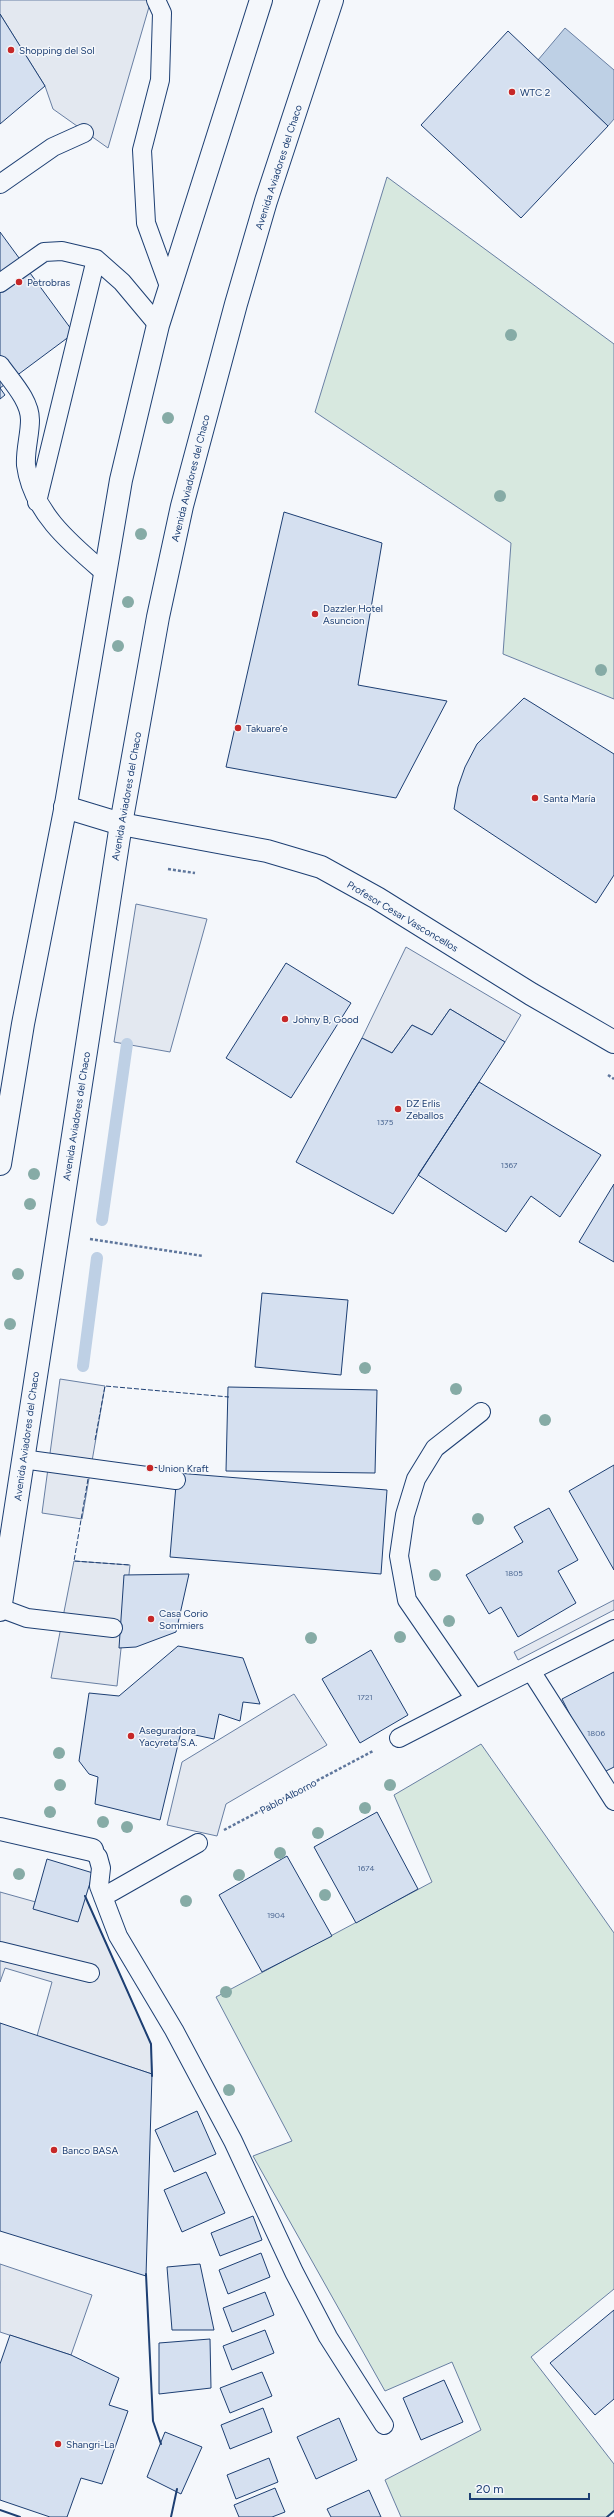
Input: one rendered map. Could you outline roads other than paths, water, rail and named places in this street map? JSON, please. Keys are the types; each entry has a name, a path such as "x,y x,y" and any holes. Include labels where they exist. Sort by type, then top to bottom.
{"main road":[{"path":"0,1164 23,1024 65,808 121,480 158,325 261,0"},
{"name":"Avenida Aviadores del Chaco","path":"0,1609 56,1234 121,824 160,610 182,506 204,421 266,201 332,0"},
{"name":"Profesor Cesar Vasconcellos","path":"65,808 121,824 268,851 321,867 377,898 524,990 614,1042"},
{"path":"0,1829 92,1850"}],"lane":[{"path":"156,0 162,13 160,80 142,150 146,223 170,289"},
{"path":"0,184 53,147 84,133"},
{"path":"0,283 44,252 62,251 96,259 122,282 158,325"},
{"path":"37,502 96,259"},
{"path":"0,365 27,404 30,419 26,465 37,502 67,541 105,573"},
{"path":"475,1699 407,1600 399,1556 405,1515 416,1479 435,1448 481,1412"},
{"path":"22,1459 176,1480"},
{"path":"0,1609 27,1618 113,1628"},
{"path":"399,1738 614,1630"},
{"path":"531,1671 614,1801"},
{"path":"104,1897 198,1843"},
{"path":"92,1850 98,1857 101,1868 98,1886 104,1897 118,1936 174,2030 233,2142 294,2272 328,2337 384,2425"},
{"path":"0,1952 90,1973"}],"water":[{"path":"565,28 614,70 614,119 608,126 538,60"}],"waterway":[{"path":"102,1220 127,1044"},
{"path":"83,1366 97,1258"}],"place":[{"name":"Shopping del Sol","path":"11,50"},
{"name":"WTC 2","path":"512,92"},
{"name":"Petrobras","path":"19,282"},
{"name":"Dazzler Hotel Asuncion","path":"315,614"},
{"name":"Takuare’e","path":"238,728"},
{"name":"Santa María","path":"535,798"},
{"name":"Johny B, Good","path":"285,1019"},
{"name":"DZ Erlis Zeballos","path":"398,1109"},
{"name":"Union Kraft","path":"150,1468"},
{"name":"Casa Corio Sommiers","path":"151,1619"},
{"name":"Aseguradora Yacyreta S.A.","path":"131,1736"},
{"name":"Banco BASA","path":"54,2150"},
{"name":"Shangri-La","path":"58,2444"}]}
